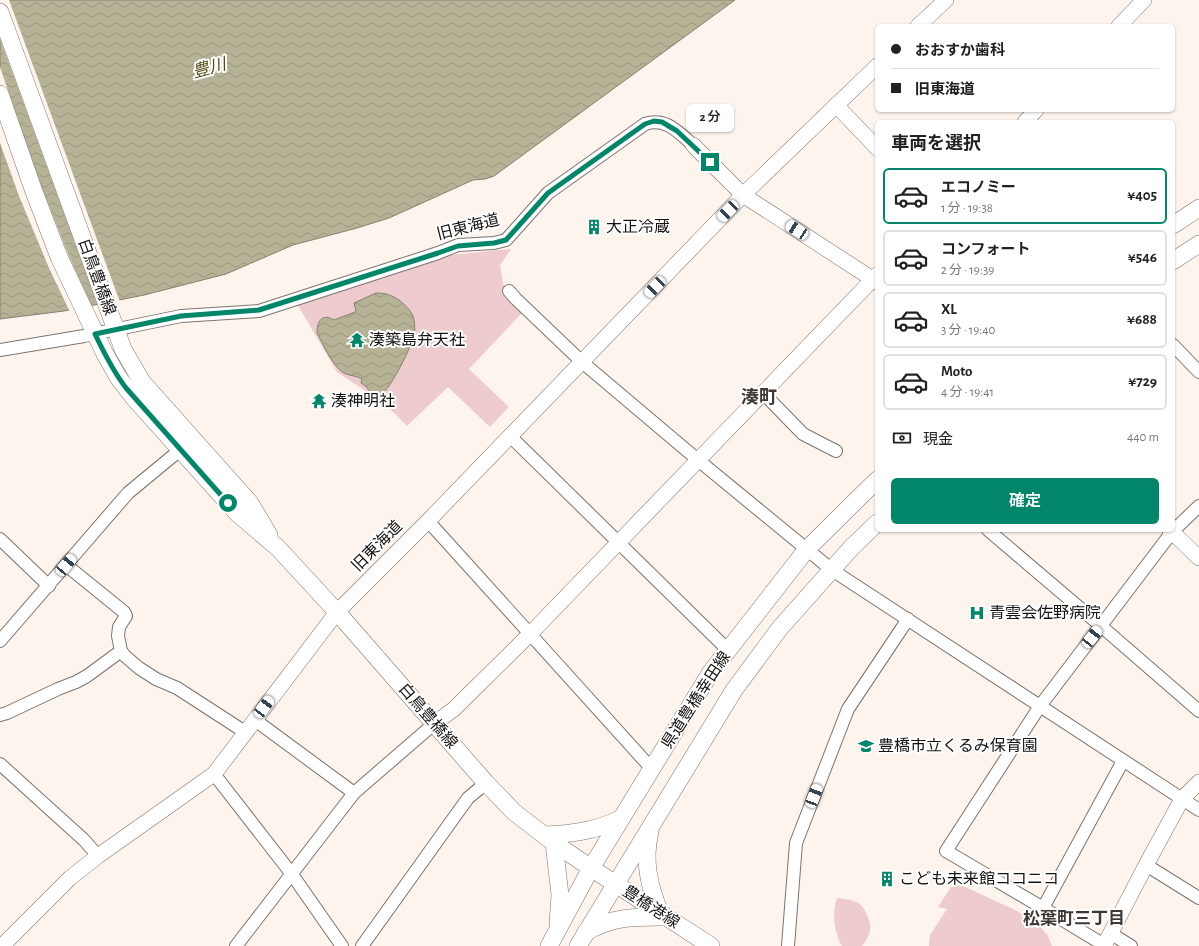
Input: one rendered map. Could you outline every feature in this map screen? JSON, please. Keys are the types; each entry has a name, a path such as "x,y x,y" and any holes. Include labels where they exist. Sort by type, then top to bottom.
{"main road":[{"name":"白鳥豊橋線","path":"0,12 123,349 142,382 250,503 278,548"},
{"name":"白鳥豊橋線","path":"0,94 32,188 51,237 104,354 118,377 180,450 238,514 278,548 337,612 486,783 514,812 549,839 591,868"},
{"path":"1175,224 1199,208"},
{"path":"1175,260 1199,244"},
{"name":"県道豊橋幸田線","path":"553,938 591,868 620,819 711,672 807,549 875,482"},
{"name":"県道豊橋幸田線","path":"582,939 734,690 780,628 852,547 875,525"},
{"path":"553,938 560,895 549,839 607,825 620,819"},
{"path":"582,939 607,922 663,915 651,891 648,874 648,847 651,826"},
{"name":"豊橋港線","path":"591,868 711,946"}],"street":[{"path":"920,24 946,0"},
{"path":"1121,24 1144,0"},
{"path":"743,195 875,68"},
{"path":"836,106 875,146"},
{"path":"1026,120 1034,112"},
{"name":"旧東海道","path":"0,350 93,330 181,316 259,310 458,246 494,243 506,240 548,193 624,138 645,124 654,121 662,122 677,131 743,195 875,277"},
{"name":"旧東海道","path":"2,946 70,878 98,856 214,774 337,612 428,521 743,195"},
{"path":"236,946 291,873 354,794 435,723 454,709 530,634 875,279"},
{"path":"509,291 516,300 582,362 832,570 1199,810"},
{"path":"1175,347 1199,372"},
{"path":"763,393 803,434 836,451"},
{"path":"510,436 728,650"},
{"path":"1,637 49,586 128,493 180,450"},
{"path":"1175,527 1199,506"},
{"path":"428,521 652,769"},
{"path":"990,532 1199,711"},
{"path":"1131,946 1106,942 946,851 1040,706 1170,532"},
{"path":"1172,532 1199,558"},
{"path":"0,539 49,586"},
{"path":"66,565 124,612 126,616 119,627 118,636 121,651 139,668 156,679 177,688 245,732"},
{"path":"788,946 796,843 848,709 908,619"},
{"path":"0,715 76,682 87,676 121,651"},
{"path":"254,720 354,794"},
{"path":"1044,908 1123,760"},
{"path":"0,764 84,840 98,856"},
{"path":"214,774 291,873 342,946"},
{"path":"1106,942 1182,798 1199,782"},
{"path":"362,946 468,798 486,783"},
{"path":"1146,865 1199,898"}],"shaded area":[{"path":"511,249 500,265 503,283 508,297 523,312 469,369 509,407 490,427 448,387 407,426 385,404 337,372 296,302 451,255"},
{"path":"961,885 1017,911 1038,924 1048,936 1052,946 929,946 930,935 947,909 938,907 951,887"},
{"path":"837,898 857,903 861,905 865,911 870,929 868,937 862,946 842,946 840,943 834,920"}],"water":[{"name":"豊川","path":"0,0 735,0 494,176 485,179 473,180 389,218 293,245 226,274 144,295 64,311 0,319"},
{"path":"376,293 383,293 391,296 404,304 412,314 415,328 412,340 396,375 383,393 374,396 361,383 362,379 346,374 337,368 317,333 318,325 321,319 326,317 334,320 355,312 356,310 354,303"}],"pier":[{"path":"0,0 9,0 120,302 98,306 0,39"},
{"path":"0,67 40,183 69,256 92,307 70,312 49,268 19,196 0,143"}],"place":[{"name":"大正冷蔵","path":"594,227"},
{"name":"湊築島弁天社","path":"357,340"},
{"name":"湊神明社","path":"319,401"},
{"name":"青雲会佐野病院","path":"977,613"},
{"name":"豊橋市立くるみ保育園","path":"866,746"},
{"name":"こども未来館ココニコ","path":"887,879"}],"district":[{"name":"湊町","path":"759,398"},
{"name":"松葉町三丁目","path":"1074,918"}],"route":[{"path":"228,503 126,388 104,354 95,334 181,316 259,310 458,246 494,243 506,240 548,193 624,138 645,124 654,121 662,122 677,131 710,162"}]}
